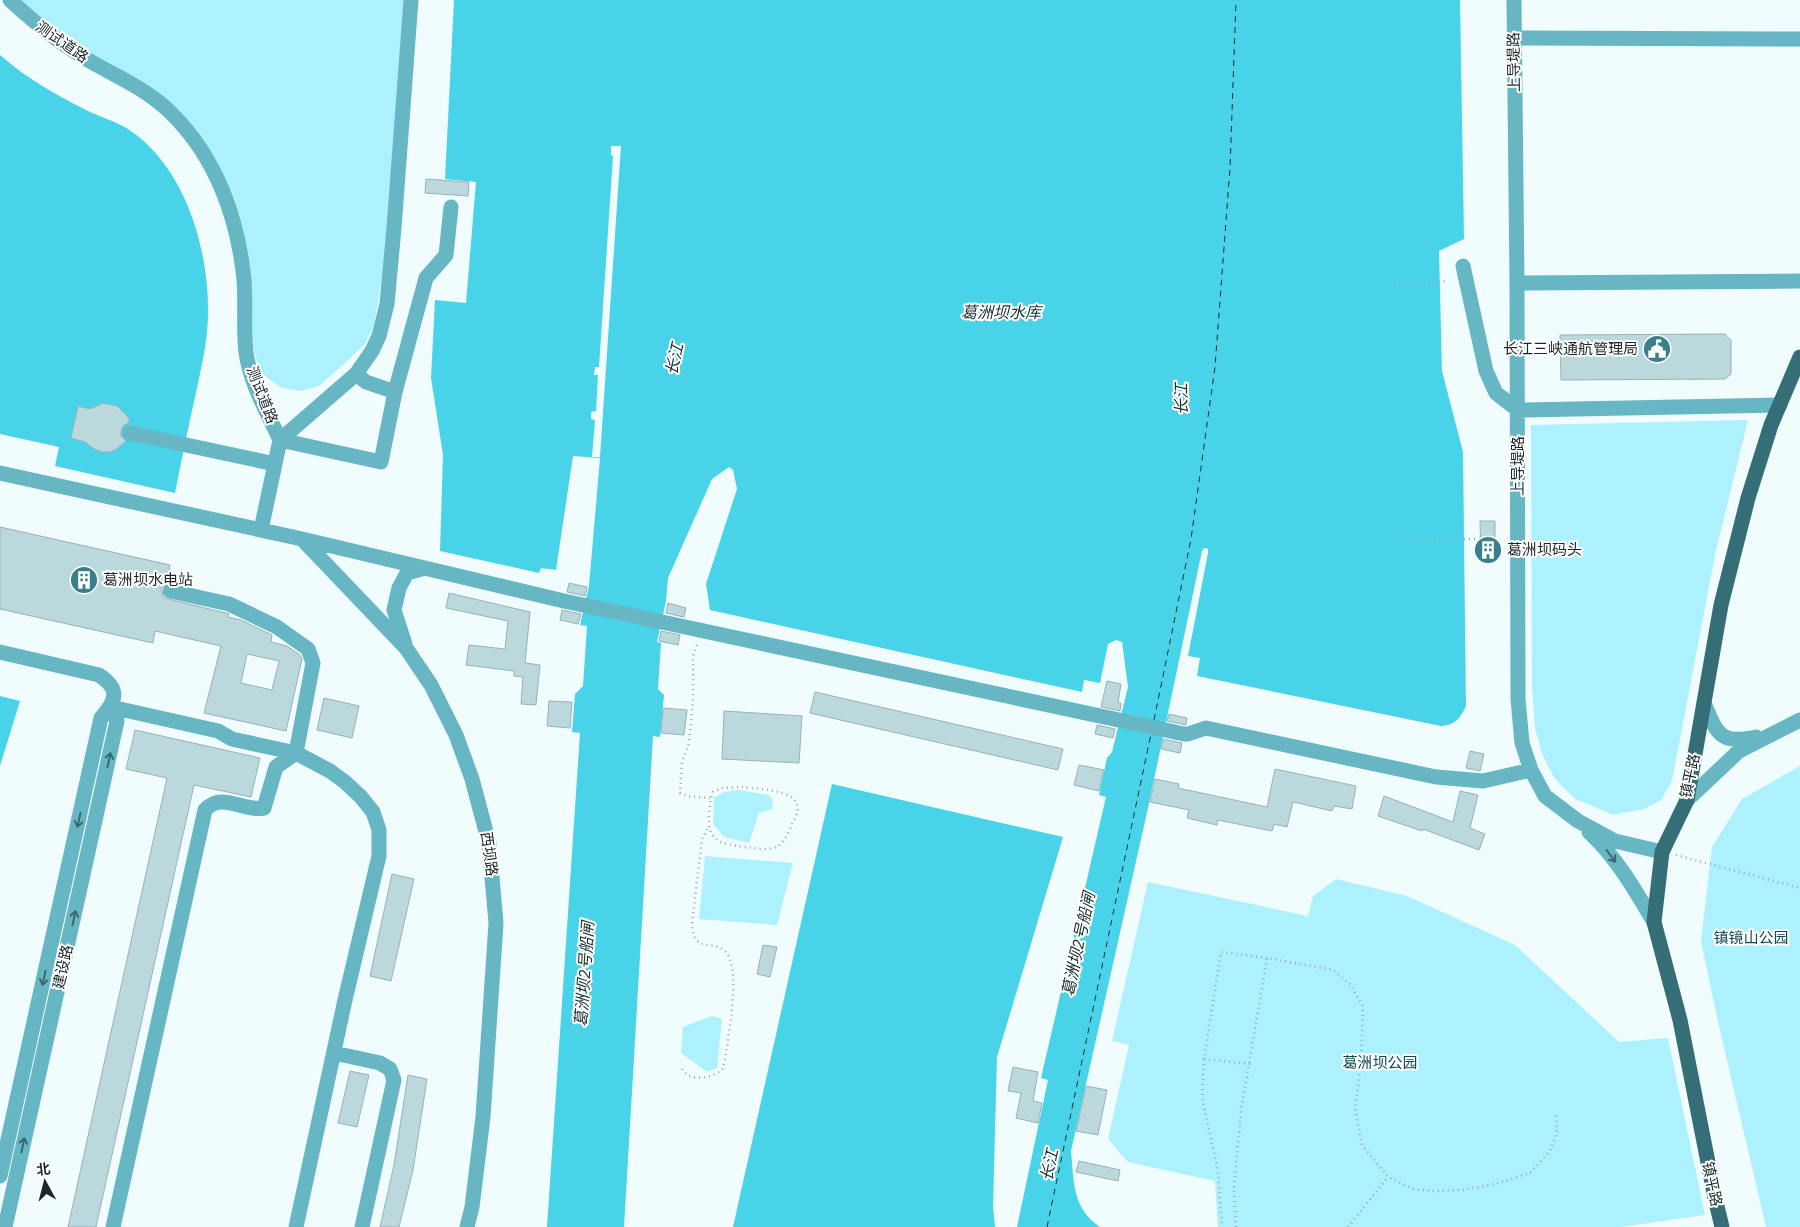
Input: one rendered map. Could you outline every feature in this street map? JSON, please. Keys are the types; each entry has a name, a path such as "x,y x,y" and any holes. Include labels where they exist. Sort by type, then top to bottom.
{"main road":[{"name":"镇平路","path":"1722,1227 1714,1198 1680,1020 1654,922 1662,852 1687,800 1721,605 1748,498 1772,425 1800,357"}],"street":[{"name":"测试道路","path":"10,0 38,26 93,64 134,84 171,112 199,145 222,186 231,210 244,278 248,360 252,377 280,440 356,374 372,351 379,336 386,304 402,141 411,0"},
{"name":"上导堤路","path":"1514,0 1518,410 1518,699 1522,743 1531,770 1545,796 1578,821 1615,840 1662,852"},
{"path":"1513,38 1800,39"},
{"path":"261,530 280,440 381,462 395,392 426,278 446,255 451,207"},
{"path":"1463,266 1486,371 1496,392 1518,410 1780,405"},
{"path":"1517,284 1800,280"},
{"path":"356,374 366,382 395,392"},
{"path":"130,433 275,464"},
{"path":"0,473 302,539 585,606 1164,730 1188,734 1206,728 1436,777 1484,781 1531,770"},
{"name":"西坝路","path":"302,539 406,648 431,685 456,735 472,779 489,843 496,932 483,1117 472,1207 466,1227"},
{"path":"406,648 394,610 399,588 407,573 425,568"},
{"path":"113,1227 205,810 211,803 218,801 257,810 264,808 276,767 296,753 313,663 308,649 276,627 229,604 170,591"},
{"name":"建设路","path":"0,652 99,674 110,682 114,692 111,707 117,721 5,1227"},
{"path":"1704,703 1717,732 1725,737 1739,741 1772,734"},
{"path":"0,1176 101,718 111,707 218,731 232,739 296,753 345,782 373,812 380,830 379,856 296,1227"},
{"path":"1687,800 1739,751 1800,720"},
{"path":"1578,821 1604,846 1629,879 1654,922"},
{"path":"334,1053 380,1063 390,1069 394,1080 362,1227"}],"path":[{"path":"1394,287 1447,281"},
{"path":"1404,540 1480,540"},
{"path":"702,631 693,656 693,701 690,743 682,763 680,793 687,796 710,798"},
{"path":"682,1069 686,1074 694,1078 707,1077 722,1070 725,1061 734,986 728,954 720,947 701,944 695,940 693,934 692,924 702,839 708,828 710,798 713,792 723,788 742,787 786,794 795,799 799,806 798,814 782,842 775,847 761,849 726,844 711,834 708,828"},
{"path":"1662,852 1800,888"},
{"path":"1222,1227 1218,1171 1202,1097 1204,1059 1221,952 1268,958 1333,970 1351,985 1363,1007 1361,1062 1355,1109 1362,1145 1388,1177 1413,1189 1435,1191 1462,1190 1495,1184 1530,1173 1550,1151 1557,1133 1556,1113"},
{"path":"1236,1227 1234,1188 1242,1111 1268,958"},
{"path":"1204,1059 1250,1064"},
{"path":"1348,1227 1388,1177"}],"green space":[{"path":"16,0 407,0 383,271 374,325 365,344 319,386 300,391 282,388 261,372 251,334 245,251 180,114 84,52"},
{"path":"1748,420 1715,555 1672,781 1661,800 1644,809 1613,815 1574,798 1555,779 1542,754 1535,728 1532,689 1531,425"},
{"name":"镇镜山公园","path":"1800,766 1800,1227 1766,1227 1701,941 1712,847 1742,799"},
{"path":"739,790 769,795 773,801 772,809 759,813 749,843 724,837 713,824 714,798 724,792"},
{"path":"705,856 793,863 777,925 699,919"},
{"name":"葛洲坝公园","path":"1336,879 1407,896 1515,945 1619,1042 1668,1038 1705,1215 1621,1227 1218,1227 1215,1181 1128,1162 1108,1139 1129,1045 1112,1041 1148,882 1308,916 1313,896"},
{"path":"712,1016 722,1019 717,1068 707,1072 681,1053 683,1027"}],"water":[{"name":"葛洲坝水库","path":"454,0 1460,0 1464,239 1439,251 1442,371 1463,452 1466,706 1456,720 1441,726 1197,676 1200,658 1188,656 1208,553 1208,549 1204,548 1071,1151 1074,1184 1079,1203 1091,1220 1100,1227 1017,1227 1048,1080 1041,1078 1106,797 1099,795 1107,758 1112,752 1128,687 1122,642 1116,640 1108,644 1100,683 1084,680 1082,692 710,610 706,584 737,489 733,470 729,467 712,479 668,578 666,601 657,642 661,643 658,689 664,695 660,737 653,736 624,1227 547,1227 580,733 572,732 575,694 583,686 587,626 580,625 589,586 600,458 573,456 556,570 541,568 539,573 440,551 443,455 431,378 435,300 466,303 476,182 445,179"},
{"path":"0,55 41,86 86,110 123,126 148,145 165,164 179,187 190,211 204,262 208,323 203,361 175,493 55,466 59,447 0,434"},
{"path":"0,696 20,701 0,766"},
{"path":"832,784 1063,837 997,1057 993,1206 995,1227 733,1227"}],"pier":[{"path":"611,146 621,146 600,457 592,457 595,420 591,419 591,412 596,411 598,375 594,375 595,367 599,367 613,156 611,155"}],"building":[{"path":"426,179 469,182 468,196 425,193"},
{"path":"1725,334 1731,340 1731,374 1725,379 1561,380 1560,335"},
{"path":"103,403 117,406 130,422 123,426 121,432 121,436 126,441 110,452 102,452 85,442 71,438 78,406 90,409"},
{"name":"葛洲坝码头","path":"1480,521 1495,521 1495,560 1481,560"},
{"name":"葛洲坝水电站","path":"0,527 170,565 167,582 161,589 164,598 229,614 228,617 241,620 272,635 271,642 287,646 300,655 302,659 286,731 204,713 221,646 155,631 153,643 0,609","holes":["247,654 279,661 272,690 241,683"]},
{"path":"569,583 587,587 585,596 567,592"},
{"path":"449,593 530,612 525,663 540,665 536,705 521,704 523,677 514,676 514,671 466,665 469,645 505,649 508,621 446,608"},
{"path":"668,603 686,608 684,617 666,613"},
{"path":"562,610 581,614 578,624 560,620"},
{"path":"661,631 680,635 678,645 659,641"},
{"path":"1107,681 1121,684 1118,703 1121,703 1120,711 1101,707"},
{"path":"815,692 1063,749 1058,770 810,713"},
{"path":"324,698 359,706 352,738 317,730"},
{"path":"549,701 572,702 570,728 547,726"},
{"path":"663,708 687,710 684,735 661,733"},
{"path":"724,711 802,716 799,763 722,759"},
{"path":"1169,714 1187,718 1186,725 1167,721"},
{"path":"1097,725 1115,729 1113,738 1095,734"},
{"path":"135,730 260,758 251,797 194,785 96,1227 68,1227 167,778 126,769"},
{"path":"1163,739 1182,743 1180,753 1161,749"},
{"path":"1470,751 1484,754 1480,771 1466,768"},
{"path":"1079,765 1104,770 1099,791 1074,785"},
{"path":"1275,769 1356,786 1352,809 1334,806 1332,811 1293,802 1287,827 1274,824 1272,831 1218,820 1217,825 1187,818 1189,810 1150,802 1155,779 1179,784 1178,788 1267,807"},
{"path":"1460,791 1478,795 1470,828 1485,834 1479,850 1423,829 1422,831 1378,816 1384,796 1453,822"},
{"path":"392,874 414,879 391,981 370,976"},
{"path":"763,945 777,947 770,977 757,974"},
{"path":"1013,1067 1038,1072 1033,1101 1042,1103 1038,1123 1016,1118 1021,1093 1008,1091"},
{"path":"350,1071 369,1075 357,1127 338,1123"},
{"path":"408,1075 427,1079 413,1170 399,1227 380,1227 394,1165"},
{"path":"1086,1086 1107,1090 1098,1135 1076,1131"},
{"path":"1079,1161 1120,1170 1118,1181 1076,1172"}],"ferry route":[{"path":"1154,720 1191,539 1215,367 1230,168 1236,0"},
{"path":"1047,1227 1151,734"}],"place":[{"name":"长江三峡通航管理局","path":"1657,349"},
{"name":"葛洲坝码头","path":"1488,550"},
{"name":"葛洲坝水电站","path":"84,580"}],"water label":[{"name":"长江","path":"674,359"},
{"name":"长江","path":"1181,399"},
{"name":"葛洲坝2号船闸","path":"1078,944"},
{"name":"葛洲坝2号船闸","path":"584,974"},
{"name":"长江","path":"1049,1165"}]}
